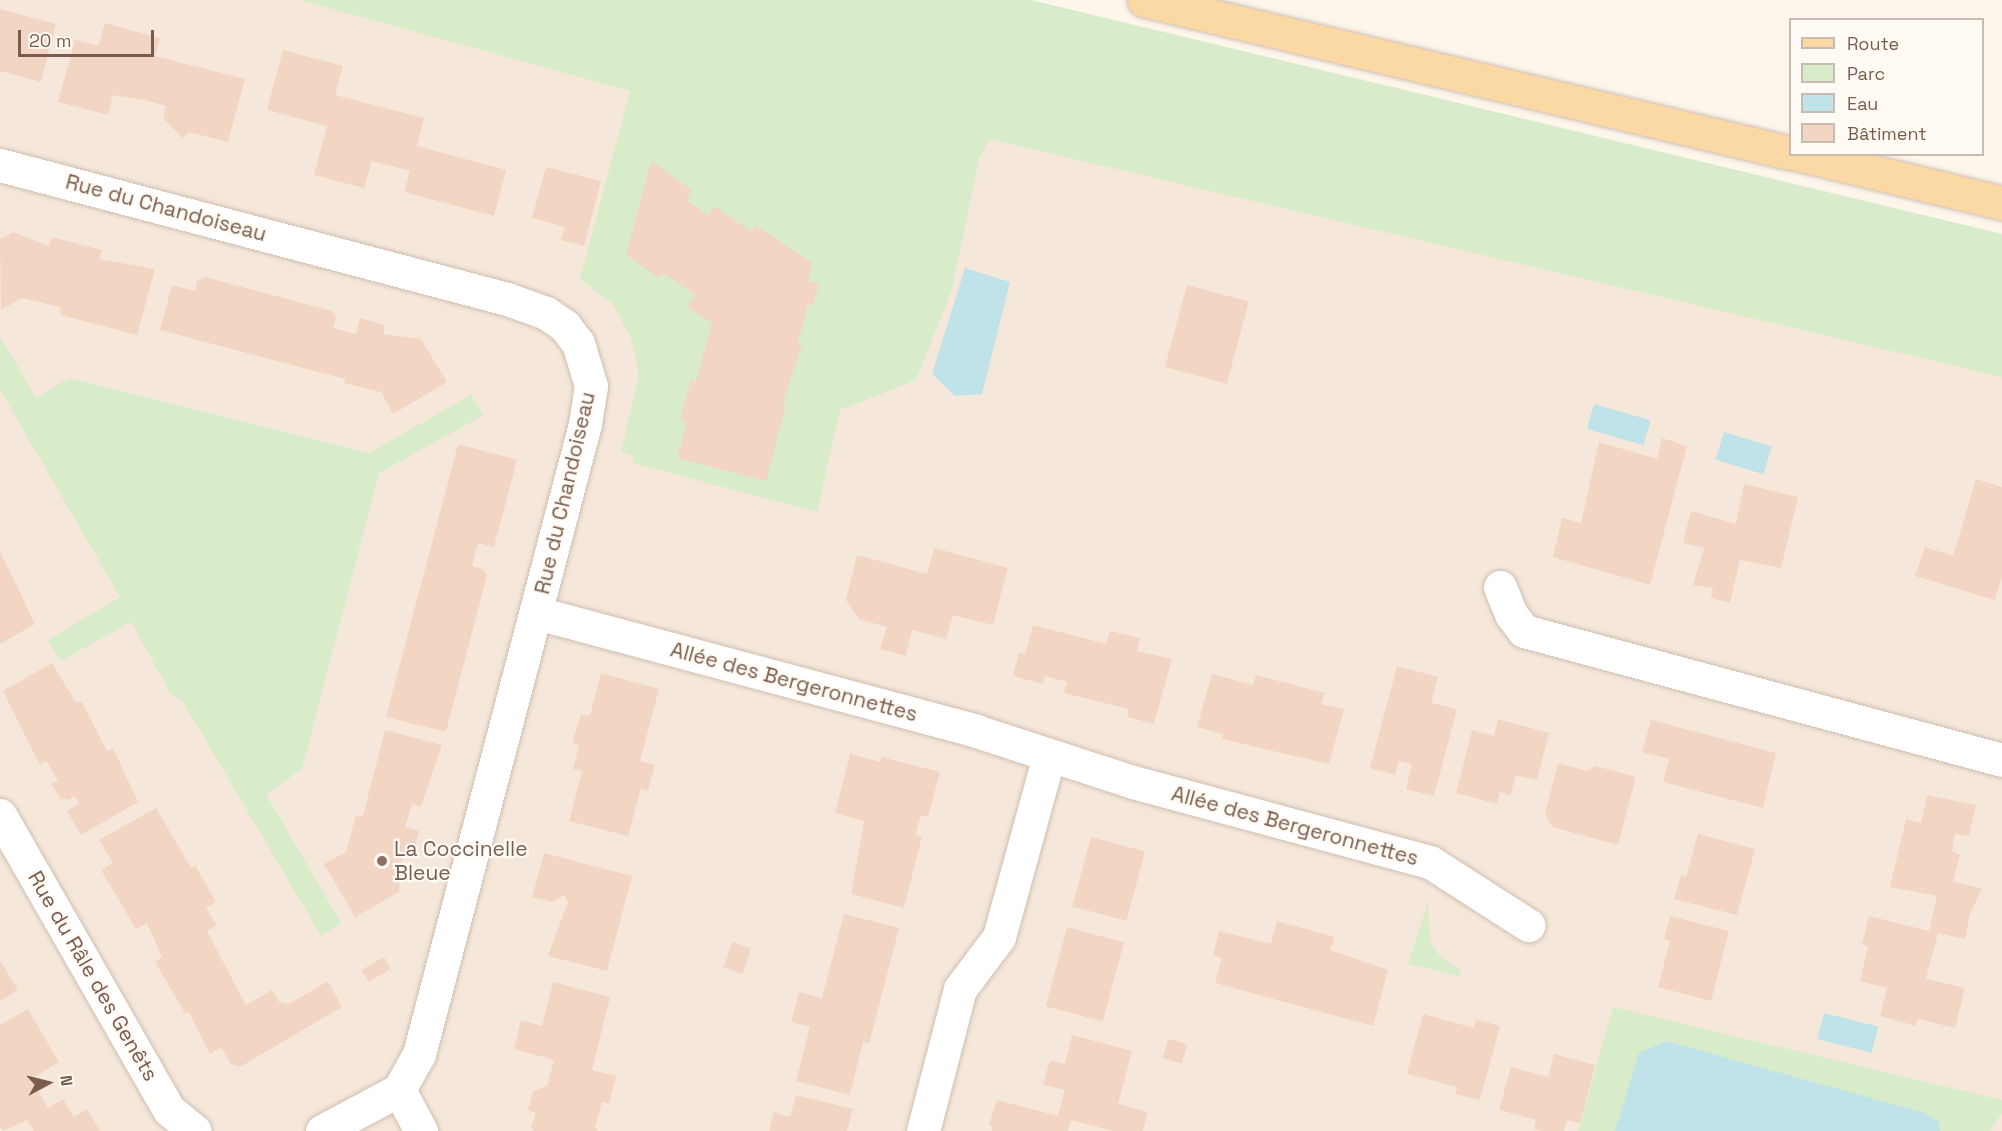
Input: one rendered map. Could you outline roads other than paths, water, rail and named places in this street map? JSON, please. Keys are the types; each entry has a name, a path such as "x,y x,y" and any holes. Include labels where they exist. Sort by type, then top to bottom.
{"main road":[{"path":"1144,0 1789,153"},
{"path":"1219,0 1301,37"},
{"path":"1806,156 2002,203"}],"street":[{"name":"Rue du Chandoiseau","path":"0,165 507,299 546,313 565,326 578,343 591,386 537,613 419,1054 399,1090"},
{"path":"1500,588 1511,614 1524,631 2002,760"},
{"name":"Allée des Bergeronnettes","path":"537,613 976,731 1049,756 1430,862 1528,925"},
{"path":"923,1131 960,989 999,937 1049,756"},
{"name":"Rue du Râle des Genêts","path":"0,815 169,1110 195,1131"},
{"path":"322,1131 399,1090 422,1131"}],"water":[{"path":"965,268 1010,282 982,394 955,396 932,374"},
{"path":"1594,404 1651,420 1644,445 1587,429"},
{"path":"1724,432 1772,447 1763,474 1716,460"},
{"path":"1824,1013 1878,1027 1872,1053 1817,1039"},
{"path":"1666,1041 1925,1113 1939,1122 1940,1131 1615,1131 1639,1053"}],"place":[{"name":"La Coccinelle Bleue","path":"382,861"}]}
